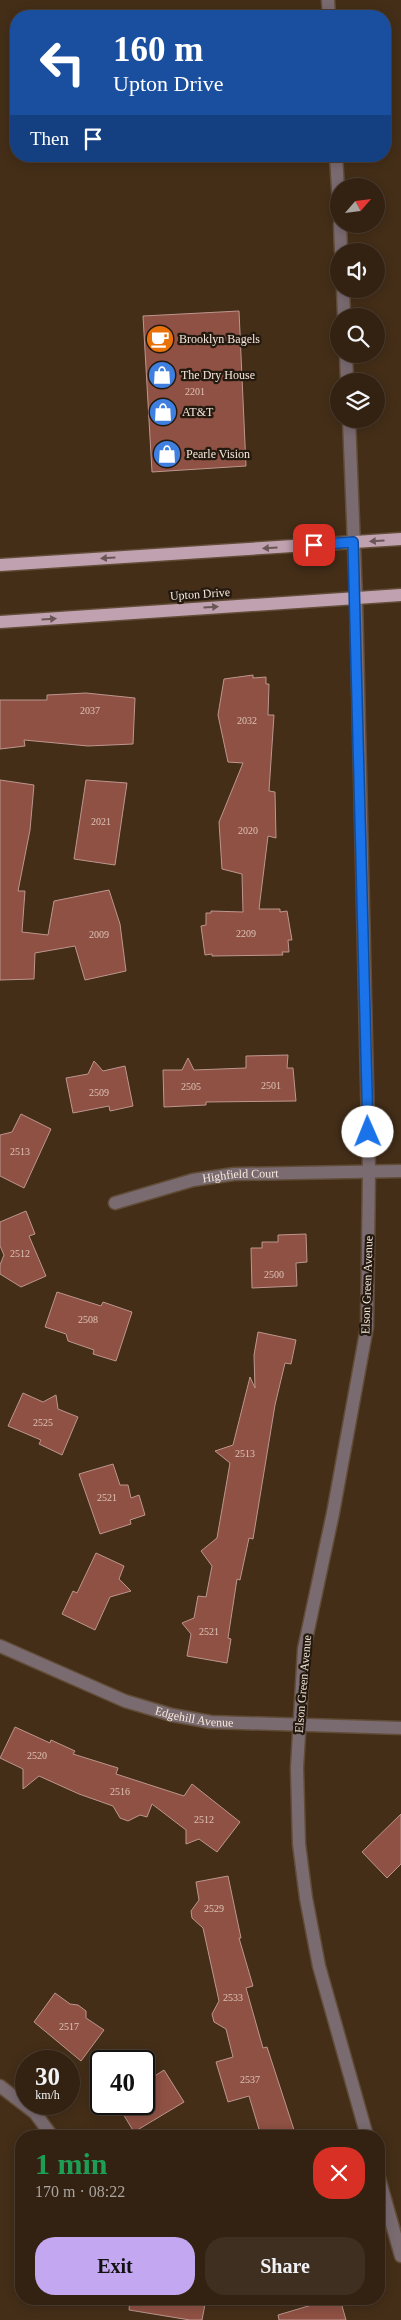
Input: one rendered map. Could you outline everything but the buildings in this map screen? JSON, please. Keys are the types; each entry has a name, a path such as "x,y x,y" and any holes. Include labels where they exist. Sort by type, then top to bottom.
{"main road":[{"path":"0,565 401,539"},
{"name":"Upton Drive","path":"0,622 401,594"}],"street":[{"path":"336,162 337,178"},
{"name":"Elson Green Avenue","path":"349,428 356,597 369,1171 367,1327 333,1513 304,1649 298,1723 299,1844 306,1898 319,1966 365,2130"},
{"name":"Highfield Court","path":"115,1203 192,1180 234,1174 401,1170"},
{"name":"Edgehill Avenue","path":"0,1646 125,1701 172,1715 211,1722 298,1723 401,1728"},
{"path":"0,2086 35,2113 48,2130"},
{"path":"385,2199 401,2256"}],"place":[{"name":"Brooklyn Bagels","path":"160,339"},
{"name":"The Dry House","path":"162,375"},
{"name":"AT&T","path":"163,412"},
{"name":"Pearle Vision","path":"167,454"}],"route":[{"path":"314,545 353,542 368,1132"}]}
